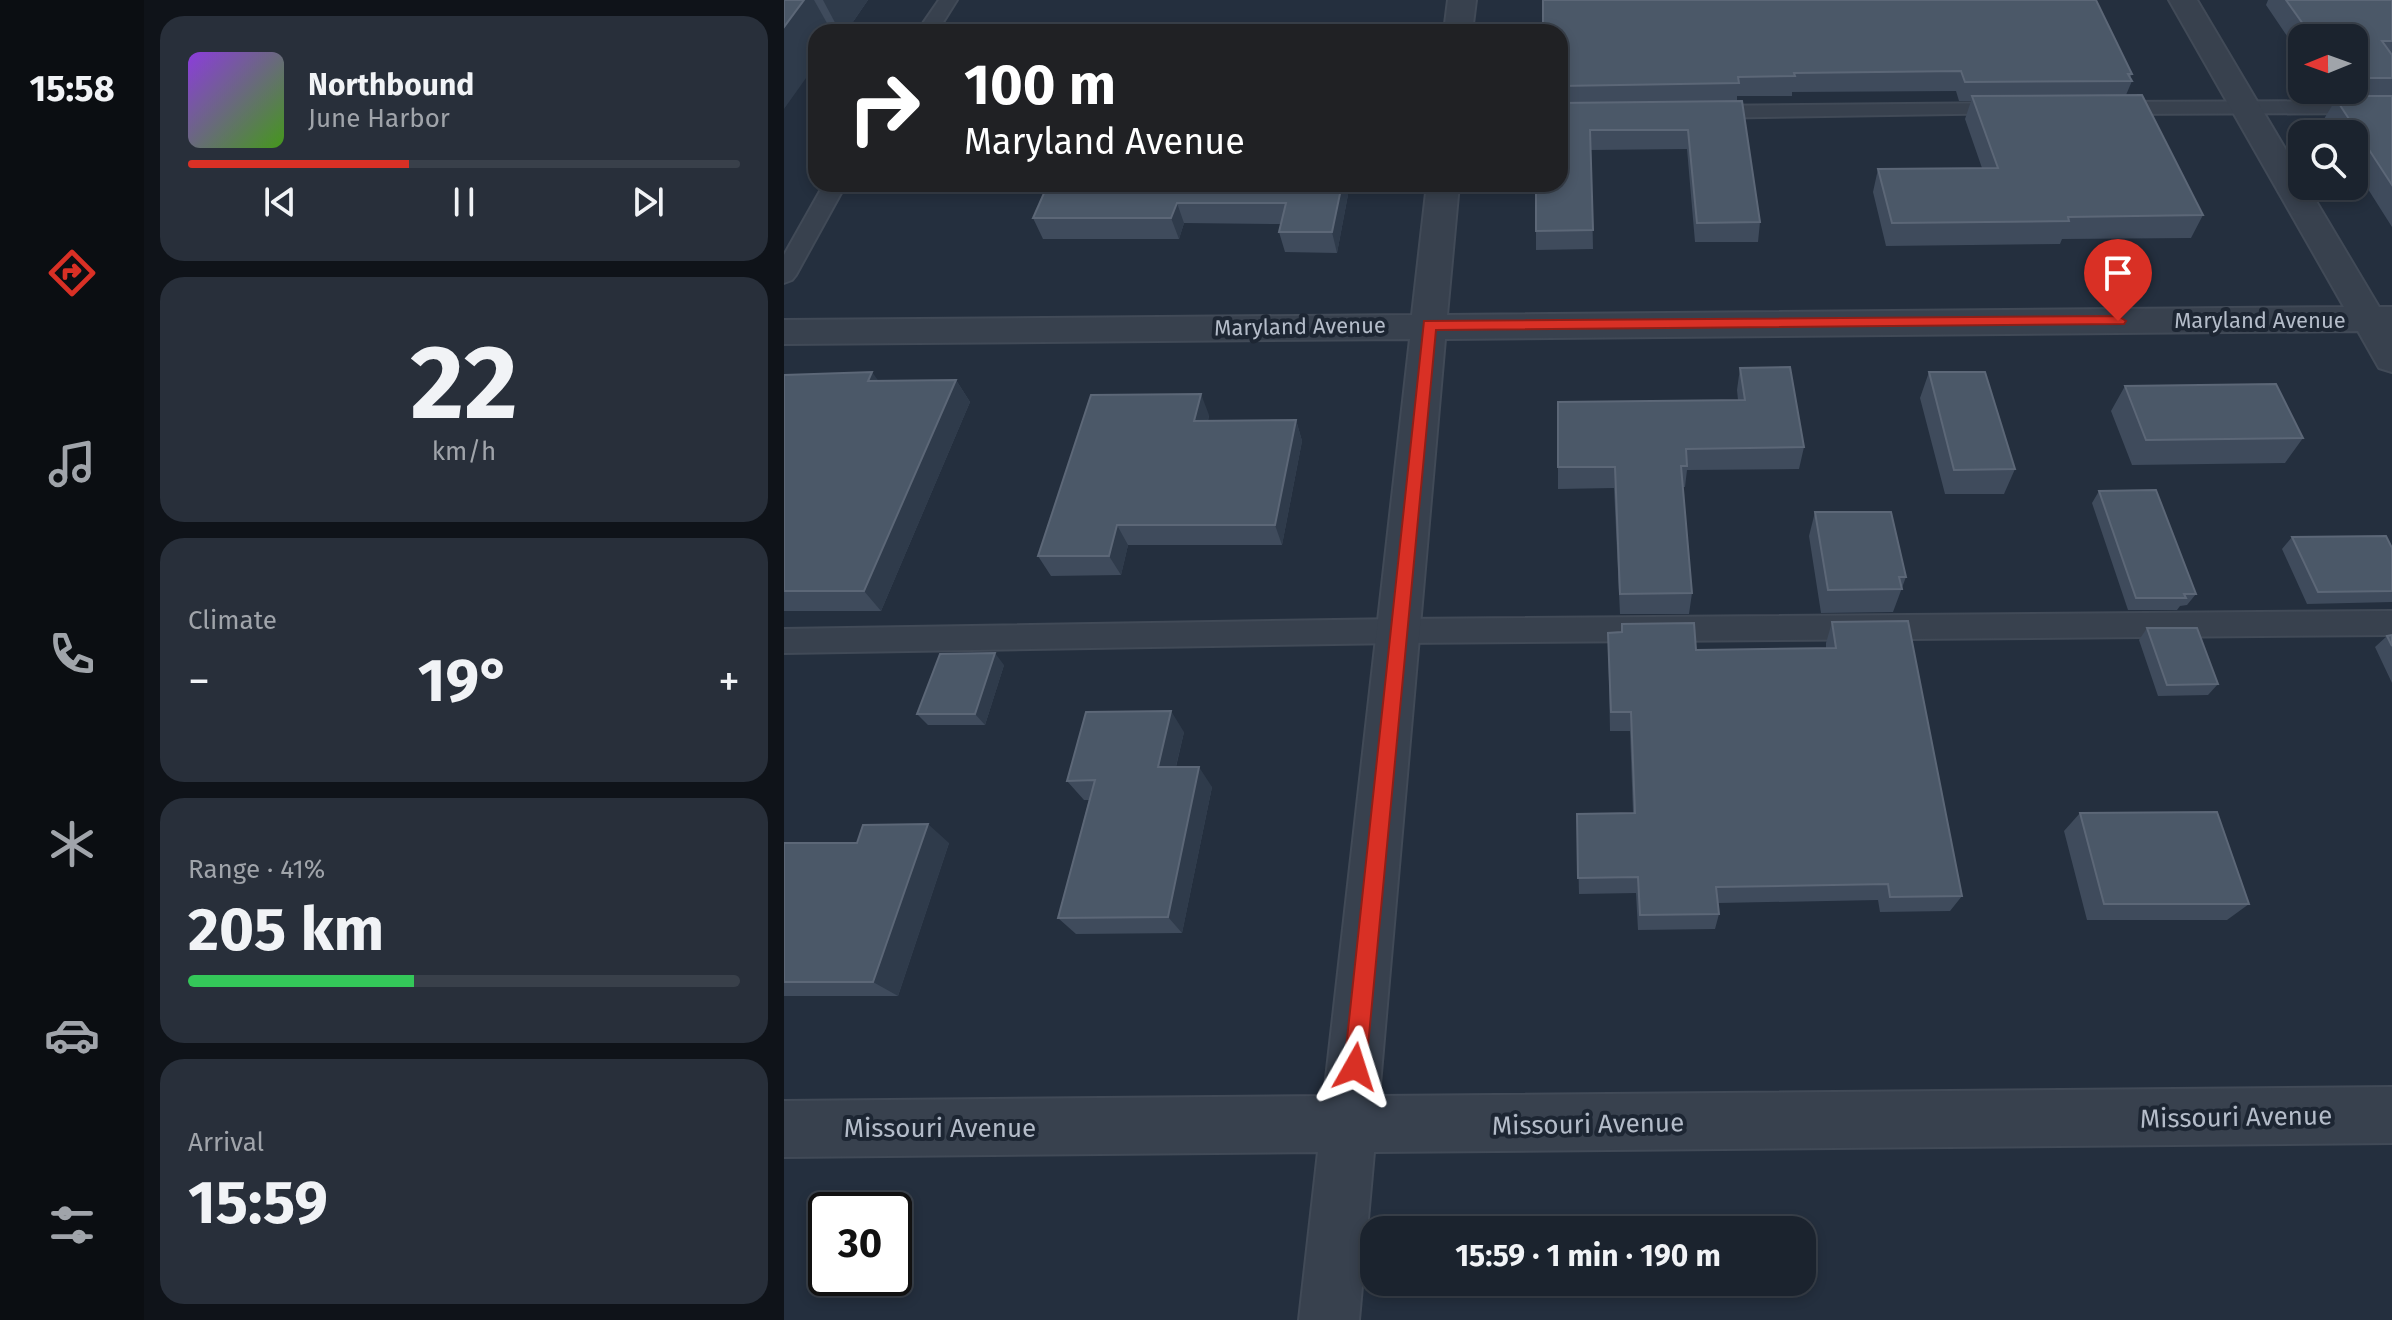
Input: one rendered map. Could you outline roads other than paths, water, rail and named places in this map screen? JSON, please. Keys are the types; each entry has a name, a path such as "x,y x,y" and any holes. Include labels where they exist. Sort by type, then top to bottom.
{"street":[{"path":"1459,24 1462,0"},
{"path":"2183,0 2246,107 2381,320 2392,359"},
{"path":"1329,1320 1442,192"},
{"name":"Maryland Avenue","path":"784,332 2381,320"},
{"name":"Missouri Avenue","path":"784,1129 2392,1115"}],"lane":[{"path":"932,24 948,0"},
{"path":"2086,108 2392,107"},
{"path":"1688,112 2038,109"},
{"path":"784,275 831,192"},
{"path":"784,641 1399,631 2392,623"}]}
